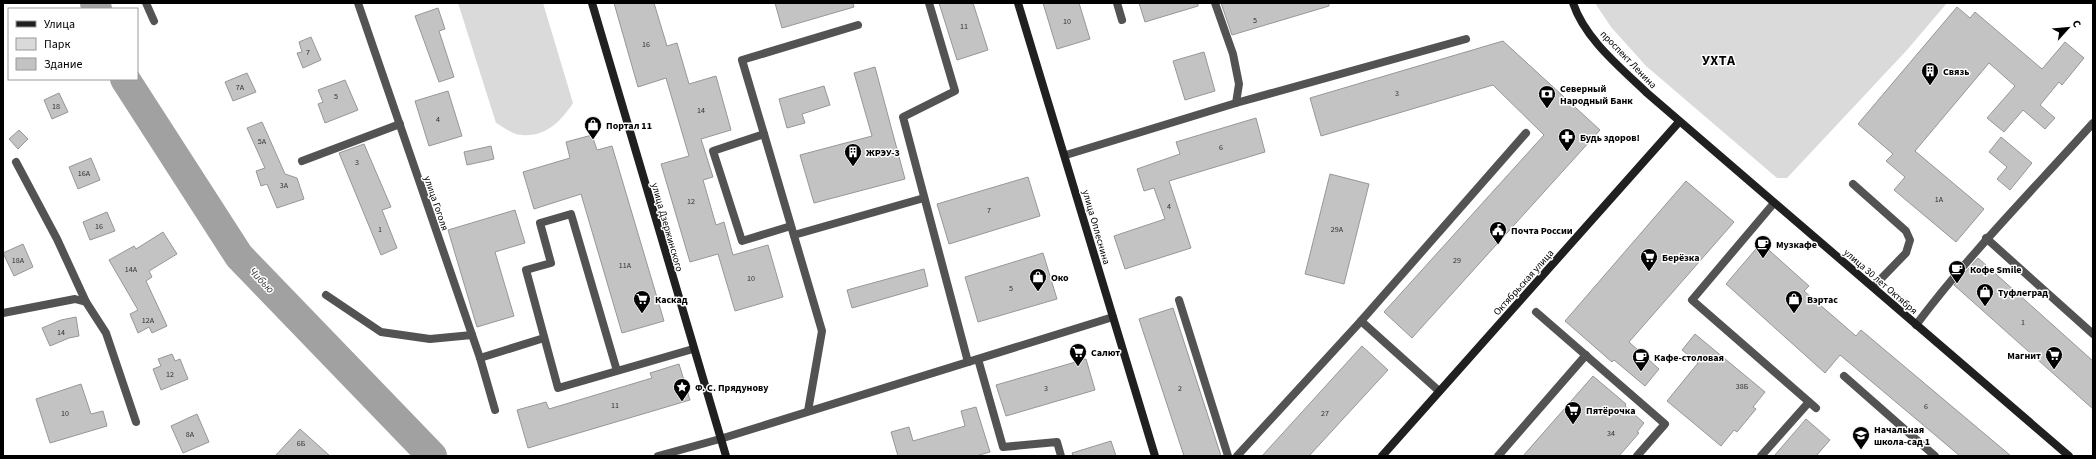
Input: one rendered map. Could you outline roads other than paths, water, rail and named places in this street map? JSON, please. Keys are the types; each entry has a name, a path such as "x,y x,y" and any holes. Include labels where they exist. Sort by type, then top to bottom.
{"street":[{"path":"146,3 154,21"},
{"name":"улица Гоголя","path":"358,3 480,358 495,410"},
{"name":"улица Дзержинского","path":"592,3 693,349 726,456"},
{"path":"930,3 955,91 903,117 968,362"},
{"name":"улица Оплеснина","path":"1018,3 1066,155 1113,318 1156,456"},
{"path":"1117,3 1122,20"},
{"path":"1215,3 1233,54 1239,84 1236,103"},
{"name":"проспект Ленина","path":"1573,3 1579,19 1610,57 1679,122"},
{"path":"808,412 822,331 742,60 858,25"},
{"path":"1066,155 1236,103 1466,39"},
{"name":"улица 30 лет Октября","path":"1679,122 2069,456"},
{"name":"Октябрьская улица","path":"1382,456 1679,122"},
{"path":"1916,325 1986,238 2022,203 2093,123"},
{"path":"302,161 400,124"},
{"path":"1237,456 1361,322 1526,133"},
{"path":"764,134 713,152 742,241 791,226"},
{"path":"16,162 57,239 86,302 106,333 136,422"},
{"path":"1854,184 1906,231 1910,240 1906,253 1873,288"},
{"path":"794,235 924,198"},
{"path":"1774,203 1692,300 1816,408"},
{"path":"617,371 571,214 540,224 551,263 526,270 558,388 617,371 693,349"},
{"path":"1986,238 2093,334"},
{"path":"326,295 382,332 430,339 472,335"},
{"path":"3,313 75,299 86,302"},
{"path":"1179,300 1228,456"},
{"path":"1536,312 1665,424 1637,456"},
{"path":"658,456 720,439 1113,318"},
{"path":"1361,322 1439,391"},
{"path":"480,358 544,338"},
{"path":"1498,456 1586,355"},
{"path":"978,359 1003,447 1057,442 1061,456"},
{"path":"1844,376 1935,456"},
{"path":"1761,456 1809,402"}],"waterway":[{"name":"Чибью","path":"95,3 97,8"},
{"name":"Чибью","path":"126,80 239,256 432,456"}],"place":[{"name":"Связь","path":"1930,86"},
{"name":"Северный Народный Банк","path":"1547,109"},
{"name":"Портал 11","path":"593,140"},
{"name":"Будь здоров!","path":"1567,152"},
{"name":"ЖРЭУ-3","path":"853,167"},
{"name":"Почта России","path":"1498,245"},
{"name":"Музкафе","path":"1763,259"},
{"name":"Берёзка","path":"1649,272"},
{"name":"Кофе Smile","path":"1957,284"},
{"name":"Око","path":"1038,292"},
{"name":"Туфлеград","path":"1985,307"},
{"name":"Каскад","path":"642,314"},
{"name":"Вэртас","path":"1794,314"},
{"name":"Салют","path":"1078,367"},
{"name":"Магнит","path":"2054,370"},
{"name":"Кафе-столовая","path":"1641,372"},
{"name":"Ф. С. Прядунову","path":"682,402"},
{"name":"Пятёрочка","path":"1573,425"},
{"name":"Начальная школа-сад 1","path":"1861,450"}],"district":[{"name":"УХТА","path":"1719,60"}]}
